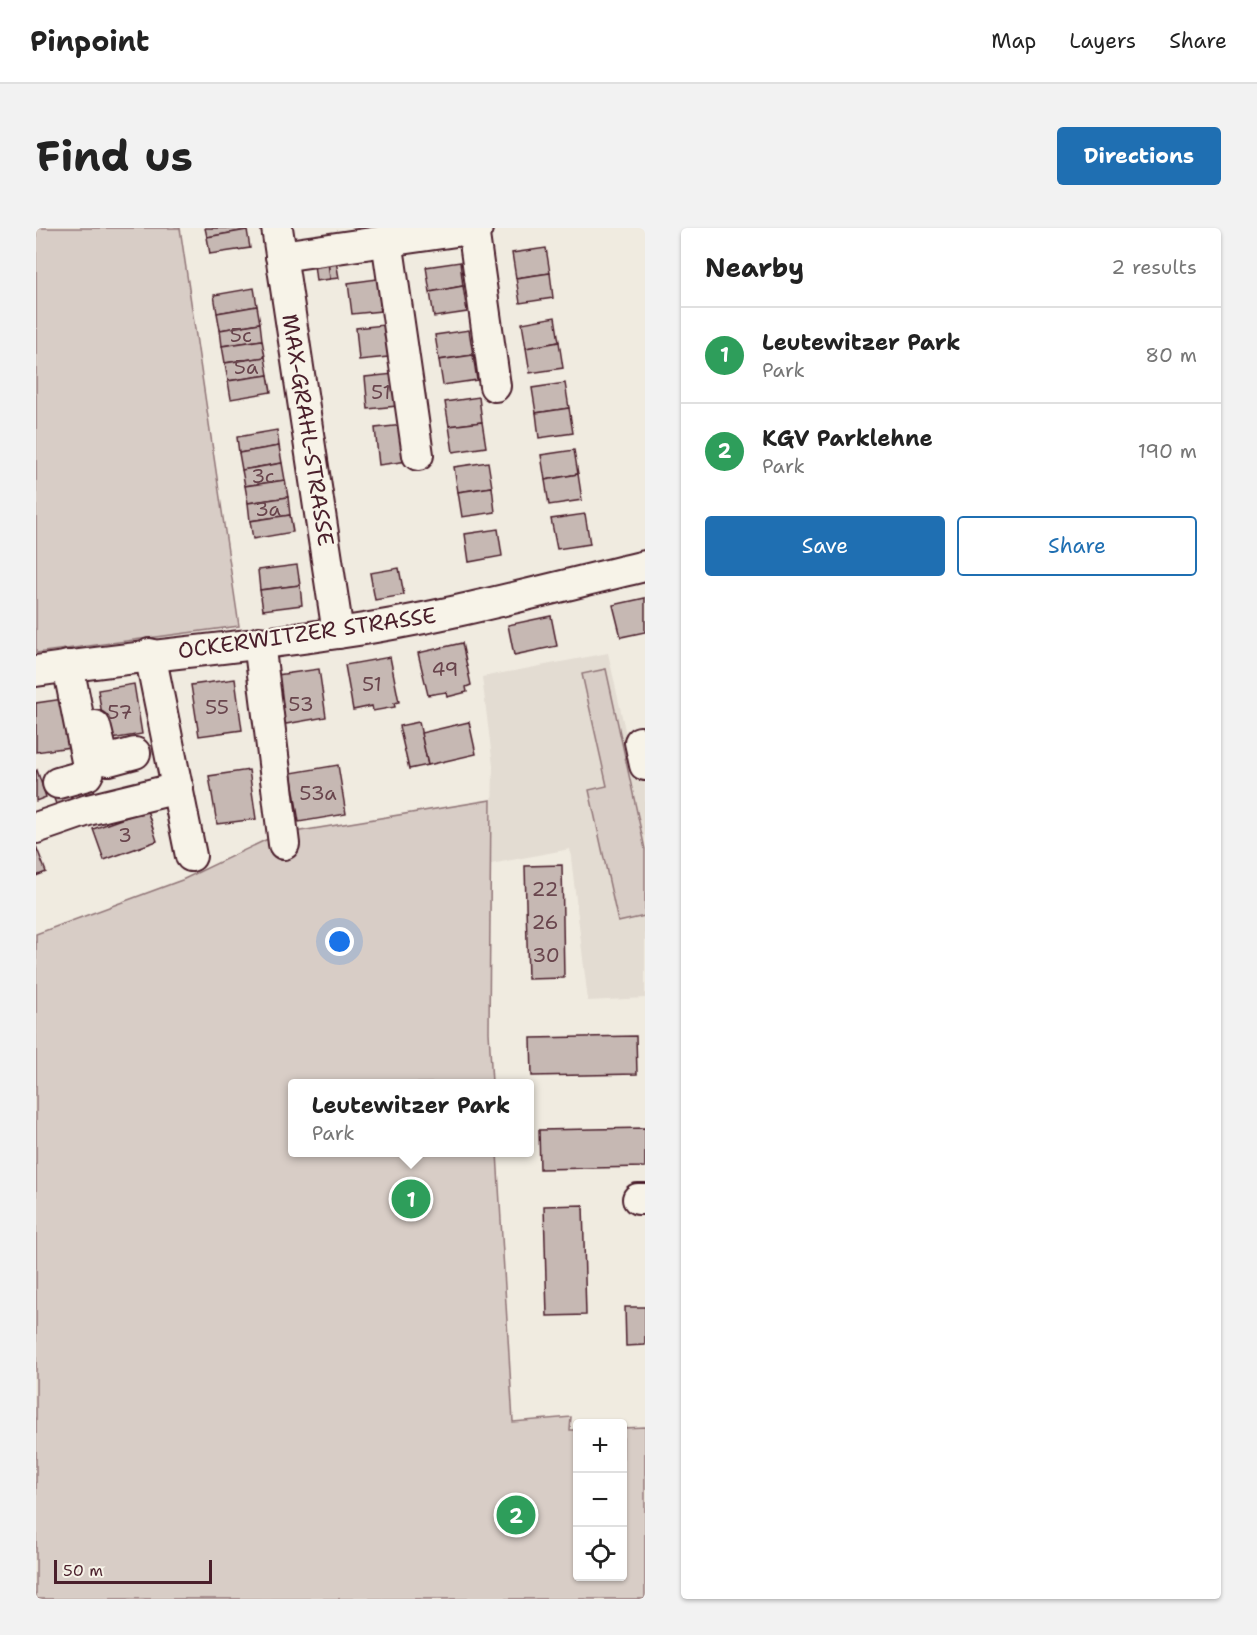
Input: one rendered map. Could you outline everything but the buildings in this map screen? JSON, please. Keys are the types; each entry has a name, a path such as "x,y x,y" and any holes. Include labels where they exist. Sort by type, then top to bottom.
{"street":[{"path":"279,242 387,240 474,228 495,386"},
{"path":"387,240 418,455"},
{"name":"MAX-GRAHL-STRASSE","path":"279,242 338,633"},
{"name":"OCKERWITZER STRASSE","path":"36,671 150,654 338,633 438,615 645,566"},
{"path":"259,642 284,844"},
{"path":"150,654 191,856"},
{"path":"75,665 103,758 109,760 135,753"},
{"path":"58,783 87,775 89,771 75,665"},
{"path":"36,828 88,810 178,788"}],"shaded area":[{"path":"36,228 180,228 239,626 36,653"},
{"path":"608,653 634,771 645,769 645,998 588,1001 570,849 491,864 493,766 482,677"},
{"path":"606,669 645,849 645,916 618,922 589,790 607,786 582,674"},
{"path":"491,800 489,1032 492,1079 288,1079 288,1157 497,1157 513,1422 571,1417 570,1430 573,1430 573,1581 627,1581 627,1428 645,1427 645,1599 36,1599 36,934 182,880 276,835"}],"place":[{"name":"Leutewitzer Park","path":"411,1199"},
{"name":"KGV Parklehne","path":"516,1515"}]}
